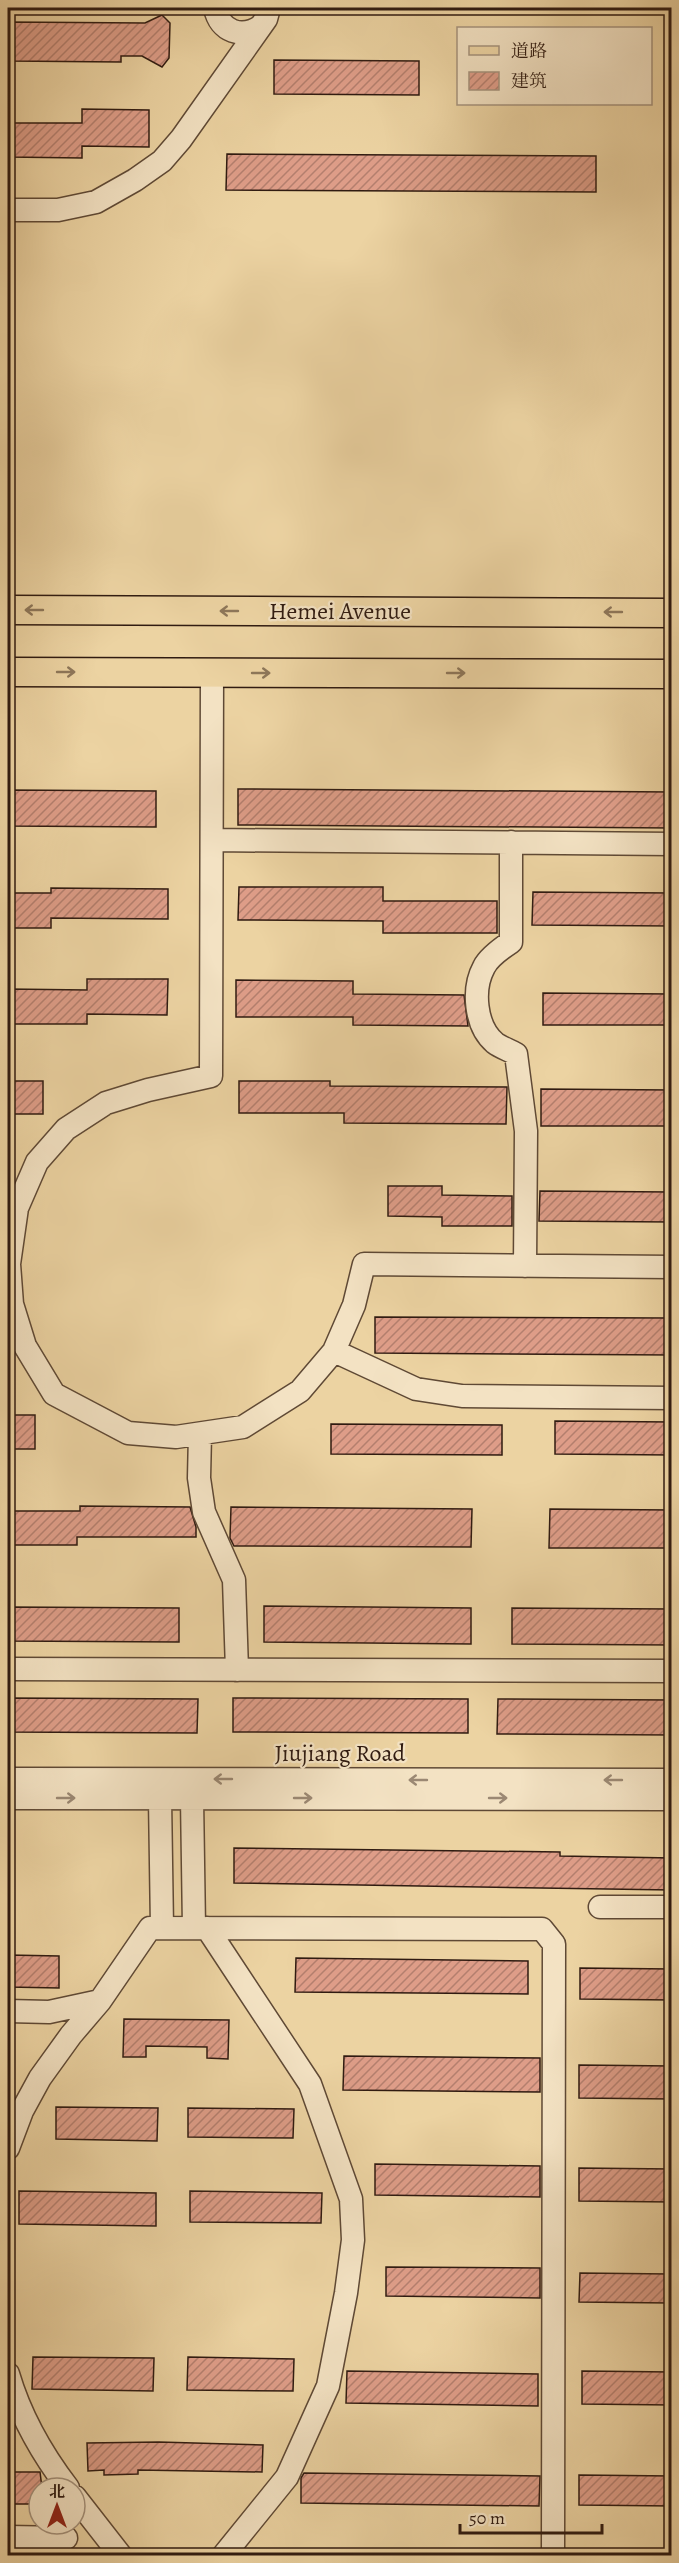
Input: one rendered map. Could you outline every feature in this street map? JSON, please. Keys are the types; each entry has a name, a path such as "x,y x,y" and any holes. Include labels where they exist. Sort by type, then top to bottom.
{"main road":[{"name":"Hemei Avenue","path":"8,610 672,613"},
{"path":"8,672 672,674"}],"street":[{"path":"216,8 218,17 229,30 246,33 268,13"},
{"path":"8,210 58,210 96,202 162,161 181,139 268,13"},
{"path":"212,672 211,1076 148,1090 106,1103 66,1129 38,1162 16,1208 8,1264 14,1333 25,1346 54,1394 128,1433 176,1437 243,1427 300,1391 334,1351 354,1305 364,1264 672,1267"},
{"path":"212,840 672,844"},
{"path":"511,842 511,942 498,951 484,966 478,986 478,1008 483,1028 494,1042 516,1054 526,1131 525,1266"},
{"path":"334,1351 416,1389 462,1396 672,1398"},
{"path":"200,1434 199,1478 204,1512 234,1580 237,1670"},
{"path":"8,1669 672,1671"},
{"name":"Jiujiang Road","path":"8,1779 672,1780"},
{"name":"Jiujiang Road","path":"8,1798 672,1799"},
{"path":"160,1798 162,1928"},
{"path":"192,1798 200,1928 310,2084 351,2199 353,2240 346,2294 328,2386 287,2477 223,2556"},
{"path":"600,1907 672,1907"},
{"path":"8,2148 22,2112 40,2078 71,2035 100,2001 150,1928 542,1929 554,1944 552,2556"},
{"path":"8,2011 49,2012 100,2001"},
{"path":"8,2374 15,2399 50,2464 59,2476"},
{"path":"87,2512 121,2556"},
{"path":"8,2537 66,2538"}],"building":[{"path":"162,15 170,23 169,58 162,67 142,56 121,56 121,62 8,61 8,22 145,23"},
{"path":"274,60 419,61 419,95 274,94"},
{"path":"82,109 149,110 149,147 82,146 82,158 8,157 8,123 82,123"},
{"path":"227,154 596,156 596,192 226,190"},
{"path":"238,789 672,792 672,828 238,825"},
{"path":"8,790 156,791 156,827 8,826"},
{"path":"239,887 383,887 383,901 497,901 497,933 383,933 383,921 238,920"},
{"path":"51,888 168,889 168,919 51,918 51,928 8,928 8,893 51,893"},
{"path":"533,892 672,893 672,926 532,925"},
{"path":"87,979 168,979 167,1015 87,1014 87,1024 8,1024 8,989 87,990"},
{"path":"236,980 353,981 353,994 464,995 468,1026 353,1025 353,1017 236,1017"},
{"path":"543,993 672,994 672,1025 543,1025"},
{"path":"8,1081 43,1081 43,1114 8,1114"},
{"path":"239,1081 330,1081 330,1086 507,1087 506,1124 344,1123 344,1113 239,1113"},
{"path":"541,1089 672,1090 672,1126 541,1126"},
{"path":"388,1186 442,1186 442,1195 512,1196 512,1226 442,1226 442,1217 388,1216"},
{"path":"540,1191 672,1192 672,1222 539,1221"},
{"path":"375,1317 672,1318 672,1355 375,1353"},
{"path":"8,1415 35,1415 35,1449 8,1449"},
{"path":"555,1421 672,1422 672,1455 555,1454"},
{"path":"331,1424 502,1425 502,1455 331,1454"},
{"path":"80,1506 190,1507 196,1527 196,1537 77,1537 77,1545 8,1545 8,1511 80,1511"},
{"path":"231,1507 472,1509 471,1547 234,1546 230,1538"},
{"path":"550,1509 672,1510 672,1548 549,1548"},
{"path":"264,1606 471,1608 471,1644 264,1642"},
{"path":"8,1607 179,1608 179,1642 8,1641"},
{"path":"512,1608 672,1609 672,1645 512,1644"},
{"path":"8,1698 198,1699 197,1733 8,1732"},
{"path":"233,1698 468,1699 468,1733 233,1732"},
{"path":"498,1699 672,1700 672,1735 497,1734"},
{"path":"234,1848 560,1852 560,1856 672,1858 672,1890 234,1883"},
{"path":"8,1955 59,1956 59,1988 8,1987"},
{"path":"296,1958 528,1961 528,1994 295,1992"},
{"path":"580,1968 672,1969 672,2000 580,1999"},
{"path":"124,2019 229,2020 228,2059 207,2058 207,2047 146,2046 146,2057 123,2057"},
{"path":"344,2056 540,2058 540,2092 343,2090"},
{"path":"579,2065 672,2066 672,2099 579,2098"},
{"path":"56,2107 158,2108 157,2141 56,2139"},
{"path":"188,2108 294,2109 293,2138 188,2137"},
{"path":"375,2164 540,2166 540,2197 375,2195"},
{"path":"579,2168 672,2169 672,2202 579,2201"},
{"path":"19,2191 156,2193 156,2226 19,2224"},
{"path":"190,2191 322,2193 321,2223 190,2222"},
{"path":"386,2267 540,2268 540,2298 386,2296"},
{"path":"580,2273 670,2274 669,2303 579,2302"},
{"path":"33,2357 154,2358 153,2391 32,2389"},
{"path":"188,2357 294,2359 293,2391 187,2390"},
{"path":"347,2371 538,2374 538,2406 346,2403"},
{"path":"582,2371 672,2372 672,2405 582,2404"},
{"path":"159,2442 263,2445 262,2472 138,2470 138,2474 104,2475 104,2470 88,2471 87,2443"},
{"path":"8,2472 40,2472 40,2476 27,2476 27,2504 8,2504"},
{"path":"304,2473 540,2476 539,2506 301,2503 301,2478"},
{"path":"579,2475 672,2476 672,2506 579,2505"}]}
